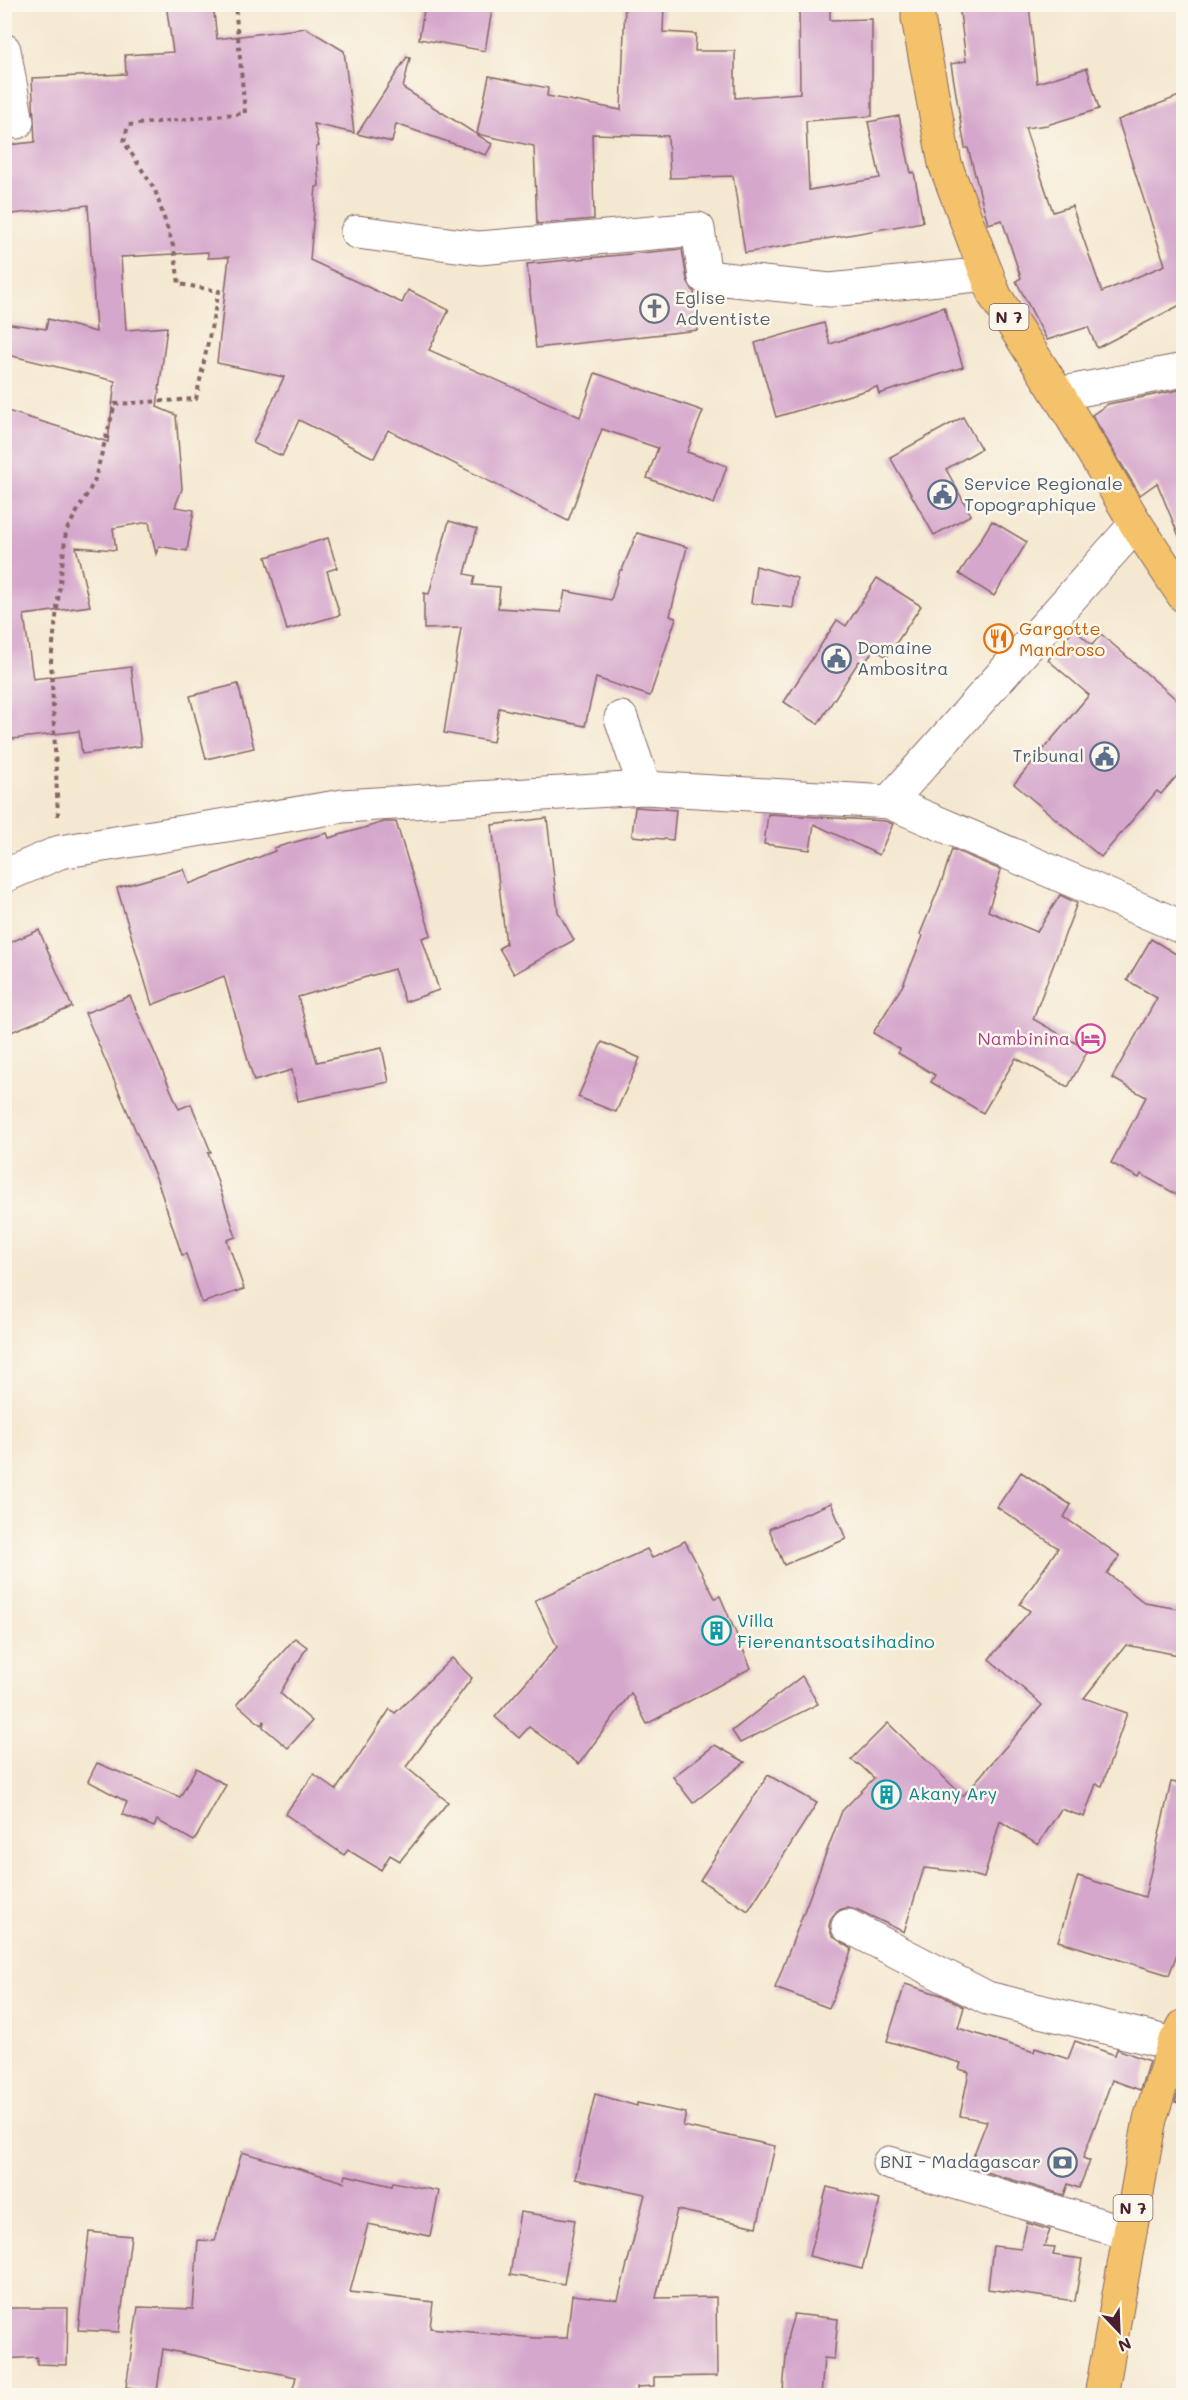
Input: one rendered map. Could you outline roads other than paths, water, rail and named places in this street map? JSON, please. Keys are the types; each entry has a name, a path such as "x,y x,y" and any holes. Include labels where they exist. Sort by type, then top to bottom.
{"main road":[{"name":"N 7","path":"918,4 918,18 945,164 996,296 1136,524 1184,596"},
{"name":"N 7","path":"1101,2396 1128,2233 1150,2119 1179,2035"}],"street":[{"path":"4,50 17,122"},
{"path":"357,232 479,248 698,229 705,276 830,290 987,274"},
{"path":"1058,394 1184,370"},
{"path":"889,801 1136,524"},
{"path":"621,718 645,788"},
{"path":"4,876 60,852 343,806 645,788 889,801 1184,928"},
{"path":"848,1926 987,1998 1179,2035"},
{"path":"889,2163 1128,2233"}],"place":[{"name":"Eglise Adventiste","path":"654,308"},
{"name":"Service Regionale Topographique","path":"943,494"},
{"name":"Gargotte Mandroso","path":"998,639"},
{"name":"Domaine Ambositra","path":"836,658"},
{"name":"Tribunal","path":"1105,756"},
{"name":"Nambinina","path":"1091,1039"},
{"name":"Villa Fierenantsoatsihadino","path":"716,1631"},
{"name":"Akany Ary","path":"887,1794"},
{"name":"BNI - Madagascar","path":"1062,2162"}]}
